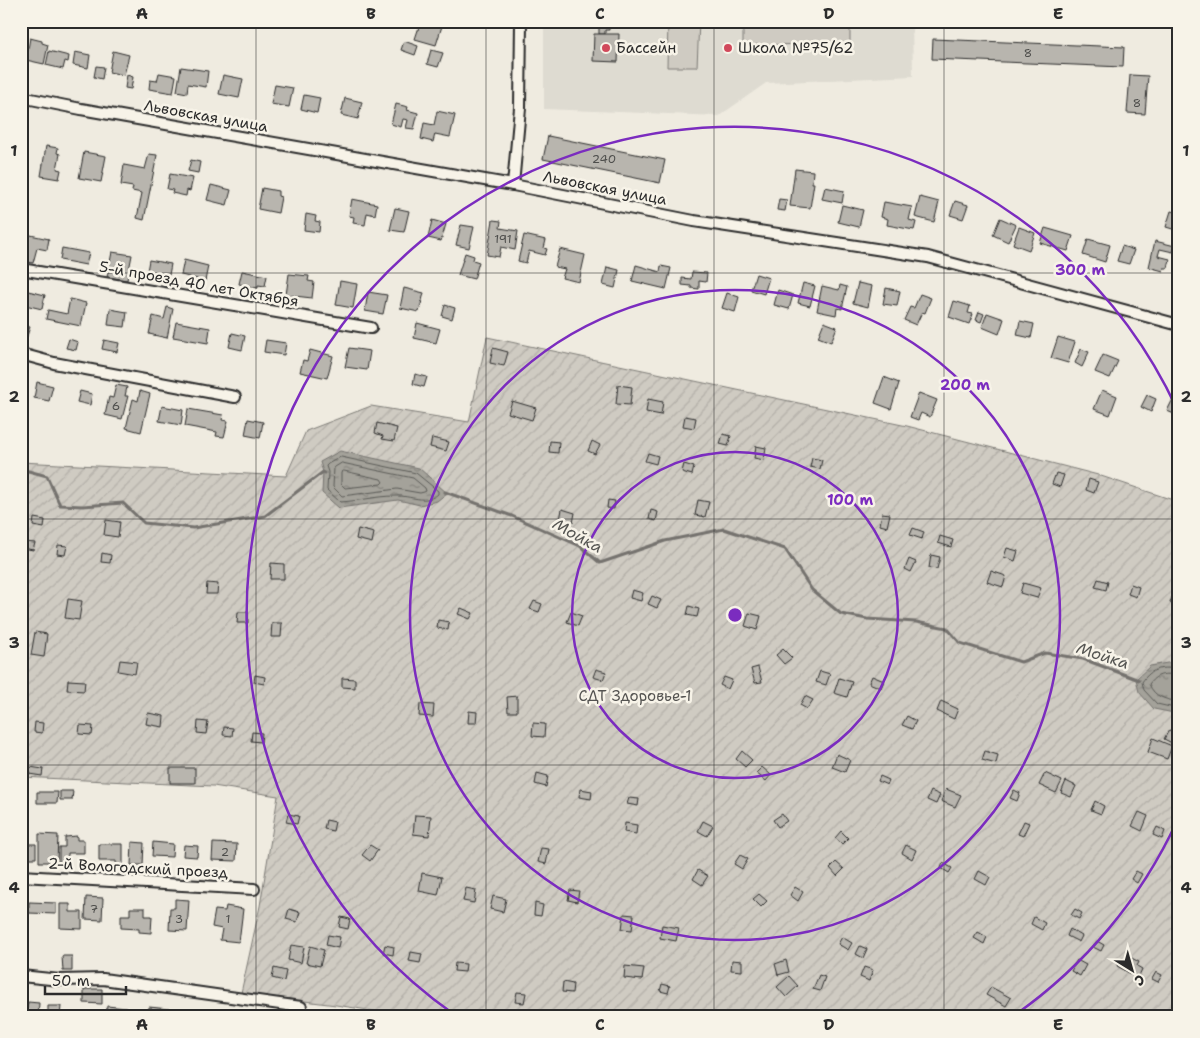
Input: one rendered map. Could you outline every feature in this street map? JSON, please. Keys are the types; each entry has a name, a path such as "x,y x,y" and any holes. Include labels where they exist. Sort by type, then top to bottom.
{"street":[{"path":"513,185 520,108 522,21"},
{"name":"Львовская улица","path":"21,97 513,185 694,221 928,257 1179,326"},
{"name":"5-й проезд 40 лет Октября","path":"21,269 371,328"},
{"path":"21,354 54,363 235,397"},
{"name":"2-й Вологодский проезд","path":"21,876 254,889"},
{"path":"21,976 60,980 103,979 301,1007"}],"shaded area":[{"name":"Школа №75/62","path":"544,21 912,21 913,76 766,83 719,116 544,109"}],"green space":[{"path":"668,21 699,21 697,67 667,67"},
{"path":"743,21 850,21 850,44 743,45"},
{"name":"СДТ Здоровье-1","path":"487,337 907,426 1098,475 1179,502 1179,1017 412,1017 241,993 260,906 278,796 213,786 21,777 21,462 286,476 306,431 371,406 469,422"}],"water":[{"path":"340,451 419,468 447,493 437,501 420,505 398,500 339,508 322,493 323,472 320,462"},
{"path":"1173,662 1179,665 1179,714 1154,709 1139,692 1136,679 1150,666"}],"building":[{"path":"421,21 442,26 436,45 415,39"},
{"path":"587,21 657,21 657,23 605,22 605,25 609,25 609,30 605,30 605,34 599,34 599,22"},
{"name":"Бассейн","path":"594,34 619,34 618,62 593,61"},
{"path":"30,38 42,41 42,43 48,45 44,64 26,60"},
{"path":"933,39 1124,47 1123,67 932,59"},
{"path":"404,41 418,46 415,55 401,50"},
{"path":"431,50 443,53 438,67 427,64"},
{"path":"49,51 69,56 68,62 65,61 63,69 46,65"},
{"path":"113,51 129,55 124,75 109,72"},
{"path":"75,52 90,55 88,68 73,65"},
{"path":"96,66 104,67 102,79 94,77"},
{"path":"181,67 208,71 206,87 188,84 187,93 177,91"},
{"path":"159,73 176,76 173,93 149,89 150,80 157,81"},
{"path":"127,75 133,77 131,89 125,88"},
{"path":"223,75 243,79 239,98 219,94"},
{"path":"1130,75 1148,76 1145,114 1127,113"},
{"path":"275,85 293,88 289,107 271,104"},
{"path":"304,95 320,98 317,113 301,109"},
{"path":"345,98 362,102 358,119 341,115"},
{"path":"396,104 408,107 407,110 418,113 414,129 406,128 408,120 403,119 401,127 391,124"},
{"path":"437,111 455,115 450,137 435,134 433,142 421,139 424,123 434,125"},
{"path":"548,136 665,160 660,183 543,159"},
{"path":"46,146 58,148 57,153 60,154 57,169 61,170 59,179 41,176"},
{"path":"84,152 106,156 101,182 79,178"},
{"path":"149,154 157,155 144,220 137,218 142,193 132,191 133,187 121,185 124,165 145,169"},
{"path":"191,160 200,162 198,173 188,171"},
{"path":"795,169 813,171 812,183 814,183 810,208 790,206"},
{"path":"170,174 193,178 190,191 187,190 186,196 172,193 173,190 167,189"},
{"path":"211,185 231,190 227,205 207,200"},
{"path":"825,187 844,191 842,203 822,199"},
{"path":"262,188 278,191 278,196 281,197 278,213 258,209"},
{"path":"920,197 939,202 934,222 915,217"},
{"path":"352,199 377,204 375,215 367,213 365,225 353,223 354,217 349,216"},
{"path":"779,199 787,200 785,211 777,210"},
{"path":"955,201 968,205 963,219 950,215"},
{"path":"884,202 912,207 909,220 916,222 914,230 887,225 888,219 881,217"},
{"path":"842,205 863,210 859,227 838,222"},
{"path":"395,208 409,211 404,232 390,230"},
{"path":"1171,211 1179,213 1179,222 1176,230 1166,227"},
{"path":"306,214 316,216 315,221 320,222 319,232 304,230"},
{"path":"1000,218 1016,225 1008,242 993,235"},
{"path":"432,220 446,224 441,241 428,238"},
{"path":"493,220 501,221 500,228 518,231 515,250 501,247 499,257 487,255"},
{"path":"461,225 474,227 469,248 456,245"},
{"path":"1019,227 1035,233 1029,250 1013,244"},
{"path":"1045,228 1073,236 1068,251 1040,243"},
{"path":"21,233 49,239 47,250 37,248 33,263 22,261 25,247 21,246"},
{"path":"524,235 546,240 544,248 547,249 545,255 529,251 526,263 518,261"},
{"path":"1088,239 1110,245 1105,262 1083,255"},
{"path":"1155,241 1175,246 1173,252 1160,249 1158,256 1170,259 1168,268 1164,268 1163,271 1149,267"},
{"path":"1122,246 1134,250 1129,264 1117,261"},
{"path":"62,248 89,253 86,265 60,260"},
{"path":"560,249 585,255 579,282 562,278 565,269 555,267"},
{"path":"112,252 132,255 127,280 107,277"},
{"path":"465,253 474,256 473,260 479,262 474,279 458,275"},
{"path":"149,260 171,264 169,275 147,271"},
{"path":"184,260 208,266 205,281 181,275"},
{"path":"636,265 660,272 661,266 671,268 666,289 632,281"},
{"path":"607,267 619,270 615,288 603,285"},
{"path":"242,271 267,276 265,286 258,285 258,288 239,284"},
{"path":"692,272 707,273 706,282 699,281 699,289 682,285 682,278 691,279"},
{"path":"289,274 309,276 308,281 314,282 312,298 286,295"},
{"path":"756,274 769,278 764,294 751,290"},
{"path":"340,281 357,284 353,308 336,305"},
{"path":"803,283 815,286 810,306 798,303"},
{"path":"858,283 872,286 868,307 853,303"},
{"path":"840,285 847,287 842,309 837,308 836,315 817,311 822,286 839,290"},
{"path":"404,288 424,293 419,312 400,308"},
{"path":"886,288 900,291 897,306 883,304"},
{"path":"24,290 45,295 42,309 21,304"},
{"path":"778,290 793,295 789,309 774,305"},
{"path":"368,292 387,295 383,314 365,311"},
{"path":"727,293 739,297 735,312 722,308"},
{"path":"920,294 931,298 925,313 922,312 916,325 904,320 910,307 914,308"},
{"path":"70,299 86,303 81,326 46,319 48,310 67,314"},
{"path":"954,301 970,306 968,313 973,314 969,324 949,317"},
{"path":"445,305 455,308 452,319 442,316"},
{"path":"167,307 173,309 167,338 149,334 153,316 164,319"},
{"path":"110,309 127,312 125,327 108,325"},
{"path":"979,312 984,314 981,322 976,320"},
{"path":"987,313 1004,319 999,334 982,327"},
{"path":"1020,321 1034,324 1031,338 1017,335"},
{"path":"176,322 210,328 208,343 173,337"},
{"path":"824,322 837,327 831,342 818,337"},
{"path":"417,323 440,329 436,343 414,338"},
{"path":"21,325 30,327 26,339 21,338"},
{"path":"232,333 245,336 242,350 229,347"},
{"path":"1058,337 1075,342 1068,363 1051,358"},
{"path":"69,339 78,342 76,350 66,348"},
{"path":"104,340 119,343 117,352 102,349"},
{"path":"266,340 286,343 284,355 264,352"},
{"path":"349,348 370,351 367,370 345,367"},
{"path":"493,348 508,352 504,366 490,363"},
{"path":"1081,349 1089,352 1082,367 1075,363"},
{"path":"310,350 333,356 327,378 300,372 303,360 307,361"},
{"path":"1103,355 1118,361 1110,378 1095,372"},
{"path":"415,374 427,377 424,387 413,384"},
{"path":"884,377 899,383 891,409 875,403"},
{"path":"37,382 53,386 49,401 34,398"},
{"path":"116,385 127,387 125,396 128,396 122,419 105,415 109,397 113,398"},
{"path":"618,385 632,387 630,405 616,404"},
{"path":"1102,390 1117,396 1110,415 1094,409"},
{"path":"80,391 92,394 90,405 77,402"},
{"path":"140,391 150,394 141,432 126,428 133,399 138,401"},
{"path":"919,393 937,400 930,417 921,413 918,420 910,417"},
{"path":"1147,395 1156,399 1151,412 1141,407"},
{"path":"1174,397 1179,399 1179,416 1167,411"},
{"path":"648,399 663,402 661,415 646,412"},
{"path":"512,401 536,408 532,420 508,413"},
{"path":"162,406 183,410 181,425 159,421"},
{"path":"188,409 223,415 222,420 228,421 224,437 216,436 217,432 185,426"},
{"path":"685,416 696,418 694,428 683,426"},
{"path":"248,419 263,422 260,438 245,435"},
{"path":"377,423 397,428 394,441 382,439 383,436 375,433"},
{"path":"723,434 731,436 728,446 720,444"},
{"path":"432,438 449,442 446,451 430,447"},
{"path":"550,441 559,442 558,453 549,452"},
{"path":"592,441 600,445 595,454 588,451"},
{"path":"756,446 766,448 764,460 754,458"},
{"path":"648,453 658,456 656,464 645,461"},
{"path":"812,458 822,460 820,469 810,467"},
{"path":"684,464 694,467 692,475 682,472"},
{"path":"1056,473 1064,475 1060,487 1052,484"},
{"path":"1089,479 1098,482 1094,493 1086,490"},
{"path":"608,500 615,501 614,509 607,508"},
{"path":"698,500 709,502 705,517 695,515"},
{"path":"562,509 575,513 573,523 560,520"},
{"path":"651,510 658,512 656,521 649,519"},
{"path":"882,513 890,514 887,527 880,525"},
{"path":"34,518 45,520 44,528 33,526"},
{"path":"106,520 120,522 118,537 104,535"},
{"path":"913,528 924,532 922,539 910,535"},
{"path":"358,529 374,533 372,543 356,539"},
{"path":"940,536 953,540 951,547 938,543"},
{"path":"24,542 35,543 33,550 23,548"},
{"path":"58,545 67,546 65,555 57,554"},
{"path":"1007,548 1018,551 1015,561 1004,557"},
{"path":"102,553 111,555 110,563 101,562"},
{"path":"931,555 940,557 937,569 929,568"},
{"path":"909,559 916,562 911,572 905,569"},
{"path":"271,563 284,564 284,579 270,579"},
{"path":"991,571 1006,576 1003,587 987,582"},
{"path":"1098,579 1108,582 1106,590 1095,587"},
{"path":"207,583 218,584 217,594 206,594"},
{"path":"1023,583 1041,588 1037,598 1020,593"},
{"path":"1131,584 1139,587 1136,597 1128,594"},
{"path":"632,590 643,593 641,601 630,598"},
{"path":"652,596 661,600 657,608 648,604"},
{"path":"1172,597 1179,599 1179,606 1170,603"},
{"path":"68,599 82,601 79,620 65,618"},
{"path":"534,601 542,604 539,612 530,609"},
{"path":"689,606 699,609 697,617 687,615"},
{"path":"461,608 473,613 470,619 458,614"},
{"path":"238,612 248,612 248,623 237,623"},
{"path":"571,612 582,616 578,626 567,622"},
{"path":"749,613 761,616 757,630 745,626"},
{"path":"438,620 449,622 448,630 437,628"},
{"path":"272,623 282,623 281,637 271,637"},
{"path":"35,632 47,634 44,657 31,655"},
{"path":"783,649 792,658 784,664 776,655"},
{"path":"120,660 137,662 135,674 118,671"},
{"path":"758,667 762,682 755,683 751,669"},
{"path":"596,669 606,672 603,680 593,677"},
{"path":"820,671 830,674 826,685 816,682"},
{"path":"21,673 27,674 25,684 21,683"},
{"path":"255,675 265,677 264,684 254,682"},
{"path":"872,676 884,681 881,688 869,683"},
{"path":"724,677 732,680 728,689 720,685"},
{"path":"342,678 355,679 355,688 342,687"},
{"path":"839,678 852,682 847,697 834,693"},
{"path":"68,680 85,681 84,691 67,690"},
{"path":"517,696 517,712 508,712 507,697"},
{"path":"805,696 813,700 807,709 800,705"},
{"path":"941,701 958,709 954,719 937,711"},
{"path":"420,704 434,705 433,717 419,716"},
{"path":"469,711 477,712 476,723 468,723"},
{"path":"148,713 164,716 163,727 146,724"},
{"path":"907,716 916,721 912,729 902,725"},
{"path":"198,721 208,722 206,734 197,733"},
{"path":"35,722 43,723 42,733 34,732"},
{"path":"533,723 545,724 544,737 532,736"},
{"path":"80,725 93,726 92,735 79,734"},
{"path":"224,727 233,728 232,736 223,735"},
{"path":"1169,730 1179,734 1174,744 1164,739"},
{"path":"252,732 262,733 261,742 251,741"},
{"path":"1153,738 1172,746 1167,759 1148,752"},
{"path":"742,751 752,760 745,767 736,759"},
{"path":"985,751 998,755 996,764 982,760"},
{"path":"837,754 850,760 845,772 832,767"},
{"path":"30,767 43,769 42,776 29,774"},
{"path":"762,767 771,775 766,781 756,773"},
{"path":"170,768 195,768 195,783 170,783"},
{"path":"537,773 548,776 546,787 535,784"},
{"path":"1045,773 1062,781 1056,793 1039,785"},
{"path":"880,776 889,780 887,785 878,781"},
{"path":"1066,781 1076,786 1071,797 1061,793"},
{"path":"580,789 592,791 591,799 579,797"},
{"path":"946,789 961,795 955,807 941,801"},
{"path":"1014,790 1020,793 1017,801 1010,798"},
{"path":"60,791 73,791 72,800 60,800"},
{"path":"931,791 940,795 936,804 927,800"},
{"path":"37,792 58,792 57,803 37,803"},
{"path":"629,798 639,799 638,806 627,804"},
{"path":"1095,801 1104,806 1101,814 1091,810"},
{"path":"1139,812 1148,816 1142,831 1132,826"},
{"path":"288,814 299,816 297,824 286,822"},
{"path":"782,814 787,821 778,827 773,820"},
{"path":"415,815 431,816 429,836 413,834"},
{"path":"326,820 335,822 333,831 324,829"},
{"path":"703,821 713,826 707,836 698,831"},
{"path":"1024,821 1029,823 1023,836 1018,834"},
{"path":"625,823 637,825 636,834 624,832"},
{"path":"1157,827 1165,831 1162,839 1153,835"},
{"path":"841,831 848,838 842,844 835,838"},
{"path":"21,834 24,834 24,844 36,844 36,858 21,858"},
{"path":"39,834 58,835 57,862 39,862"},
{"path":"77,836 77,840 84,840 84,853 68,853 68,864 59,864 59,847 65,847 65,837"},
{"path":"132,842 144,843 143,865 131,865"},
{"path":"153,842 173,844 172,857 152,856"},
{"path":"213,843 237,844 236,861 212,860"},
{"path":"99,844 123,844 123,866 116,866 116,861 99,861"},
{"path":"184,845 198,846 197,857 183,856"},
{"path":"370,845 378,850 370,861 362,855"},
{"path":"906,845 916,850 912,859 902,853"},
{"path":"541,848 549,849 546,864 538,862"},
{"path":"740,855 748,859 742,869 734,864"},
{"path":"836,862 844,869 837,876 830,868"},
{"path":"943,863 952,868 949,873 941,868"},
{"path":"698,870 708,876 702,885 693,879"},
{"path":"979,871 990,877 986,885 975,879"},
{"path":"1136,871 1142,874 1137,883 1131,879"},
{"path":"422,873 442,877 438,895 419,891"},
{"path":"795,887 803,892 798,901 790,895"},
{"path":"466,888 476,890 474,903 463,901"},
{"path":"21,889 26,889 25,916 21,916"},
{"path":"570,890 579,891 577,902 568,900"},
{"path":"759,894 767,901 761,907 753,899"},
{"path":"493,896 506,899 503,912 490,909"},
{"path":"86,897 103,898 102,920 85,919"},
{"path":"175,899 189,900 187,931 169,930 170,908 175,908"},
{"path":"29,902 56,903 56,914 29,913"},
{"path":"535,903 543,905 541,916 534,915"},
{"path":"60,904 70,904 70,912 82,912 82,929 60,928"},
{"path":"226,906 243,909 239,942 220,940 222,929 212,927 215,910 225,911"},
{"path":"130,908 145,908 145,916 152,916 151,933 139,932 139,929 121,928 121,915 130,915"},
{"path":"289,909 300,912 297,922 286,919"},
{"path":"1075,909 1082,913 1079,919 1071,915"},
{"path":"624,914 634,915 632,930 622,929"},
{"path":"341,917 350,919 348,929 339,927"},
{"path":"1034,917 1045,923 1042,930 1031,924"},
{"path":"662,925 679,928 676,941 660,938"},
{"path":"1070,929 1082,936 1079,942 1067,936"},
{"path":"978,932 987,937 984,944 974,938"},
{"path":"328,935 340,937 338,948 326,945"},
{"path":"842,937 852,943 848,950 838,944"},
{"path":"1097,941 1104,945 1101,951 1093,947"},
{"path":"291,945 304,947 301,963 288,960"},
{"path":"385,945 394,947 393,955 383,953"},
{"path":"310,946 324,950 320,966 306,963"},
{"path":"860,946 867,949 863,958 856,954"},
{"path":"411,952 422,954 420,963 409,961"},
{"path":"62,956 72,956 72,971 63,971"},
{"path":"1128,956 1139,962 1137,966 1142,969 1138,978 1117,966 1122,958 1126,960"},
{"path":"732,960 742,961 742,971 731,970"},
{"path":"786,960 789,972 778,975 775,964"},
{"path":"1077,960 1086,965 1080,976 1071,971"},
{"path":"455,963 466,964 465,972 454,971"},
{"path":"625,966 644,968 642,980 624,978"},
{"path":"864,967 873,970 869,981 860,977"},
{"path":"274,968 286,971 284,981 272,978"},
{"path":"1156,972 1162,975 1158,982 1152,979"},
{"path":"819,975 825,977 820,991 813,989"},
{"path":"789,976 798,986 786,997 777,987"},
{"path":"563,982 573,984 572,993 562,992"},
{"path":"662,984 670,986 668,993 660,991"},
{"path":"991,987 1011,998 1006,1006 986,995"},
{"path":"84,989 102,989 102,1004 84,1003"},
{"path":"517,992 526,993 524,1003 515,1002"},
{"path":"28,1002 39,1003 38,1017 26,1017"},
{"path":"48,1006 61,1006 60,1017 48,1017"},
{"path":"107,1006 126,1008 125,1017 110,1017 106,1015"},
{"path":"149,1007 169,1009 169,1017 148,1017"},
{"path":"991,1010 999,1015 998,1017 987,1017"},
{"path":"177,1011 201,1013 200,1017 177,1017"},
{"path":"213,1012 227,1013 226,1017 213,1017"},
{"path":"527,1012 548,1015 547,1017 527,1017"}],"waterway":[{"name":"Мойка","path":"21,469 47,476 60,505 83,506 123,503 144,523 193,528 265,516 323,472 325,473"},
{"name":"Мойка","path":"445,492 512,516 580,546 600,563 665,541 724,529 785,549 812,590 841,614 867,619 916,622 947,628 960,643 1021,662 1045,653 1083,659 1139,680"}],"place":[{"name":"Бассейн","path":"606,48"},
{"name":"Школа №75/62","path":"728,48"}]}
